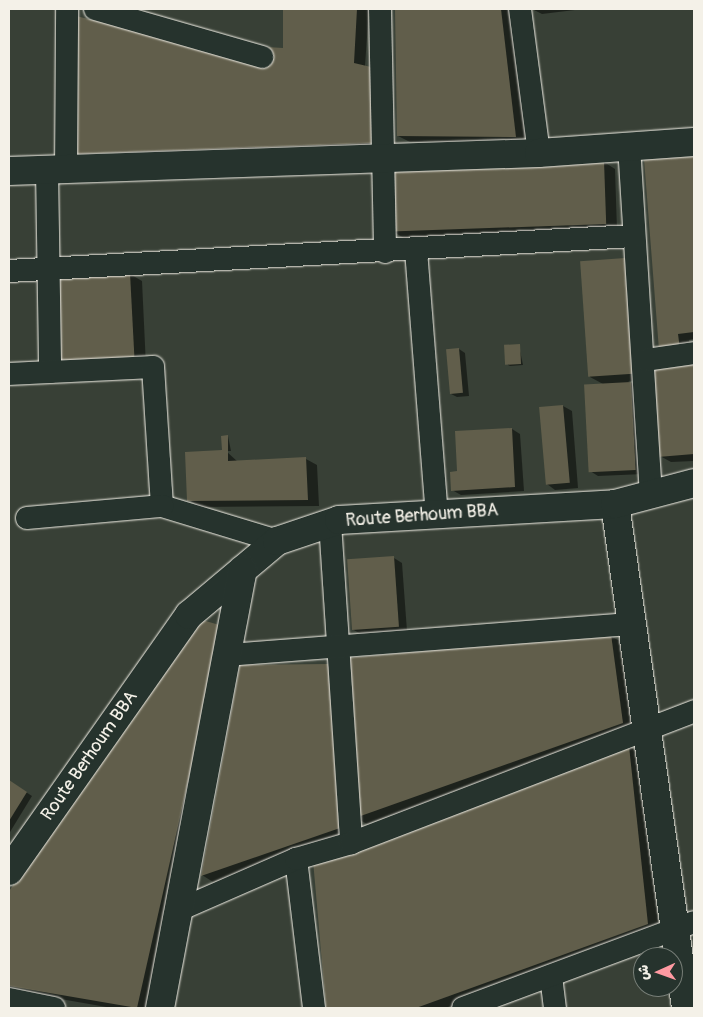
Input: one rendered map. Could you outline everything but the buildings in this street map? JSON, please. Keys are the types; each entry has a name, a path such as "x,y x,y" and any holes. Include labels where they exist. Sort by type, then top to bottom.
{"street":[{"path":"50,372 50,269 67,9"},
{"path":"95,9 262,57"},
{"path":"380,9 385,252"},
{"path":"520,9 539,153"},
{"path":"9,171 539,153 694,142"},
{"path":"629,146 644,360 651,495"},
{"path":"9,271 385,252 634,236"},
{"path":"416,250 437,515"},
{"path":"644,360 694,353"},
{"path":"9,374 153,367 162,506"},
{"name":"Route Berhoum BBA","path":"9,871 189,614 277,541 330,523 615,504 694,483"},
{"path":"615,504 648,728 684,925 686,1008"},
{"path":"28,518 162,506 277,541"},
{"path":"330,523 351,843"},
{"path":"160,1008 243,570"},
{"path":"227,655 632,624"},
{"path":"179,910 296,859 351,843 694,710"},
{"path":"296,859 314,1008"},
{"path":"463,1008 684,925"},
{"path":"551,976 555,1008"},
{"path":"9,999 54,1008"}]}
